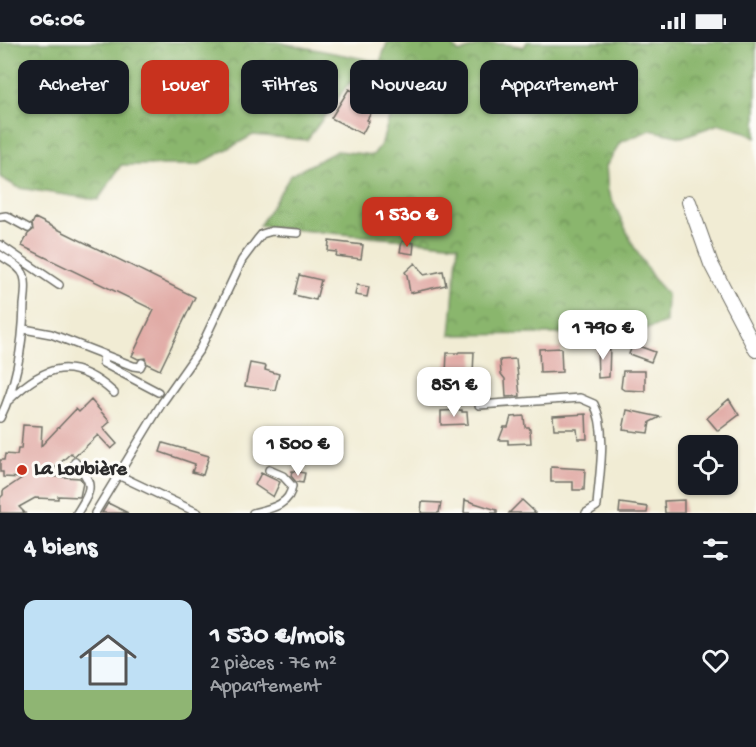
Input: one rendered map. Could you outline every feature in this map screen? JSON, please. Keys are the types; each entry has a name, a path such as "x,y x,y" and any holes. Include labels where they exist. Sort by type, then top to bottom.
{"street":[{"path":"689,202 711,264 756,350"}],"lane":[{"path":"0,217 6,216 28,228"},
{"path":"95,513 162,403 200,349 242,260 256,240 262,234 272,231 298,233"},
{"path":"0,245 59,285"},
{"path":"0,255 19,268 24,276 24,329 9,400 0,418"},
{"path":"24,329 51,334 133,366 140,367 142,363"},
{"path":"104,355 103,363 158,392"},
{"path":"9,400 34,377 49,370 67,369 86,374 101,381 114,393"},
{"path":"479,405 580,398 594,404 600,416 597,506 586,513"},
{"path":"75,462 89,479 90,486 85,501 77,513"},
{"path":"253,513 277,506 291,492 292,486 283,476 269,470"},
{"path":"118,475 198,513"}],"green space":[{"path":"0,42 277,42 370,60 350,60 350,83 338,98 338,60 241,60 241,114 326,114 307,140 253,135 198,165 121,165 98,200 19,188 0,177"},
{"path":"390,42 450,42 459,53 490,44 524,47 527,42 756,42 756,138 746,132 719,124 682,137 650,130 621,142 606,166 608,191 634,247 655,281 667,294 666,323 634,333 450,335 458,245 259,226 291,175 337,151 373,155 382,143 390,114 468,114 468,60 381,60 387,43"}],"building":[{"path":"350,90 350,114 370,114 362,134 331,118 333,114 338,114 338,107"},
{"path":"35,218 195,297 160,370 147,364 145,358 138,359 132,356 154,310 22,246 28,234 33,230 32,224"},
{"path":"329,241 363,245 361,259 336,256 337,252 328,251"},
{"path":"402,241 414,243 413,254 400,252"},
{"path":"415,263 424,275 443,271 446,285 410,293 405,272"},
{"path":"299,275 321,280 316,300 294,295"},
{"path":"357,285 369,287 367,297 355,295"},
{"path":"633,344 655,352 651,362 629,354"},
{"path":"597,345 610,345 609,377 598,378"},
{"path":"561,348 562,372 540,373 539,349"},
{"path":"474,352 473,374 446,373 447,353"},
{"path":"516,359 520,396 506,397 505,379 501,374 500,360"},
{"path":"250,363 266,366 265,370 279,374 275,390 245,386"},
{"path":"623,371 645,371 645,391 621,388"},
{"path":"729,399 739,415 718,431 707,418"},
{"path":"91,400 110,422 103,428 117,444 111,449 98,435 79,453 74,456 71,453 46,476 80,478 83,483 80,497 35,498 19,507 25,513 0,513 0,498 3,491 22,478 3,477 3,472 0,472 0,460 4,460 5,454 17,455 18,449 21,449 23,425 42,426 41,446 76,409 79,412"},
{"path":"462,410 462,412 467,412 468,424 441,425 441,411"},
{"path":"627,410 660,417 650,422 648,433 623,430"},
{"path":"586,414 587,439 578,439 577,429 554,429 553,416"},
{"path":"524,416 525,427 529,427 530,430 531,443 508,444 508,440 499,440 504,427 508,427 511,417"},
{"path":"163,443 209,456 203,475 192,472 195,464 160,452"},
{"path":"551,467 585,469 584,490 573,490 573,482 551,482"},
{"path":"292,471 305,473 303,483 296,482 291,476"},
{"path":"261,473 280,482 273,497 255,485"},
{"path":"465,500 497,510 497,513 464,513"},
{"path":"522,500 536,513 509,513"},
{"path":"684,500 684,513 665,513 664,501"},
{"path":"422,502 441,503 439,513 421,513"},
{"path":"108,503 128,513 102,513"},
{"path":"620,503 648,507 647,513 619,513"}],"place":[{"name":"La Loubière","path":"22,470"}]}
